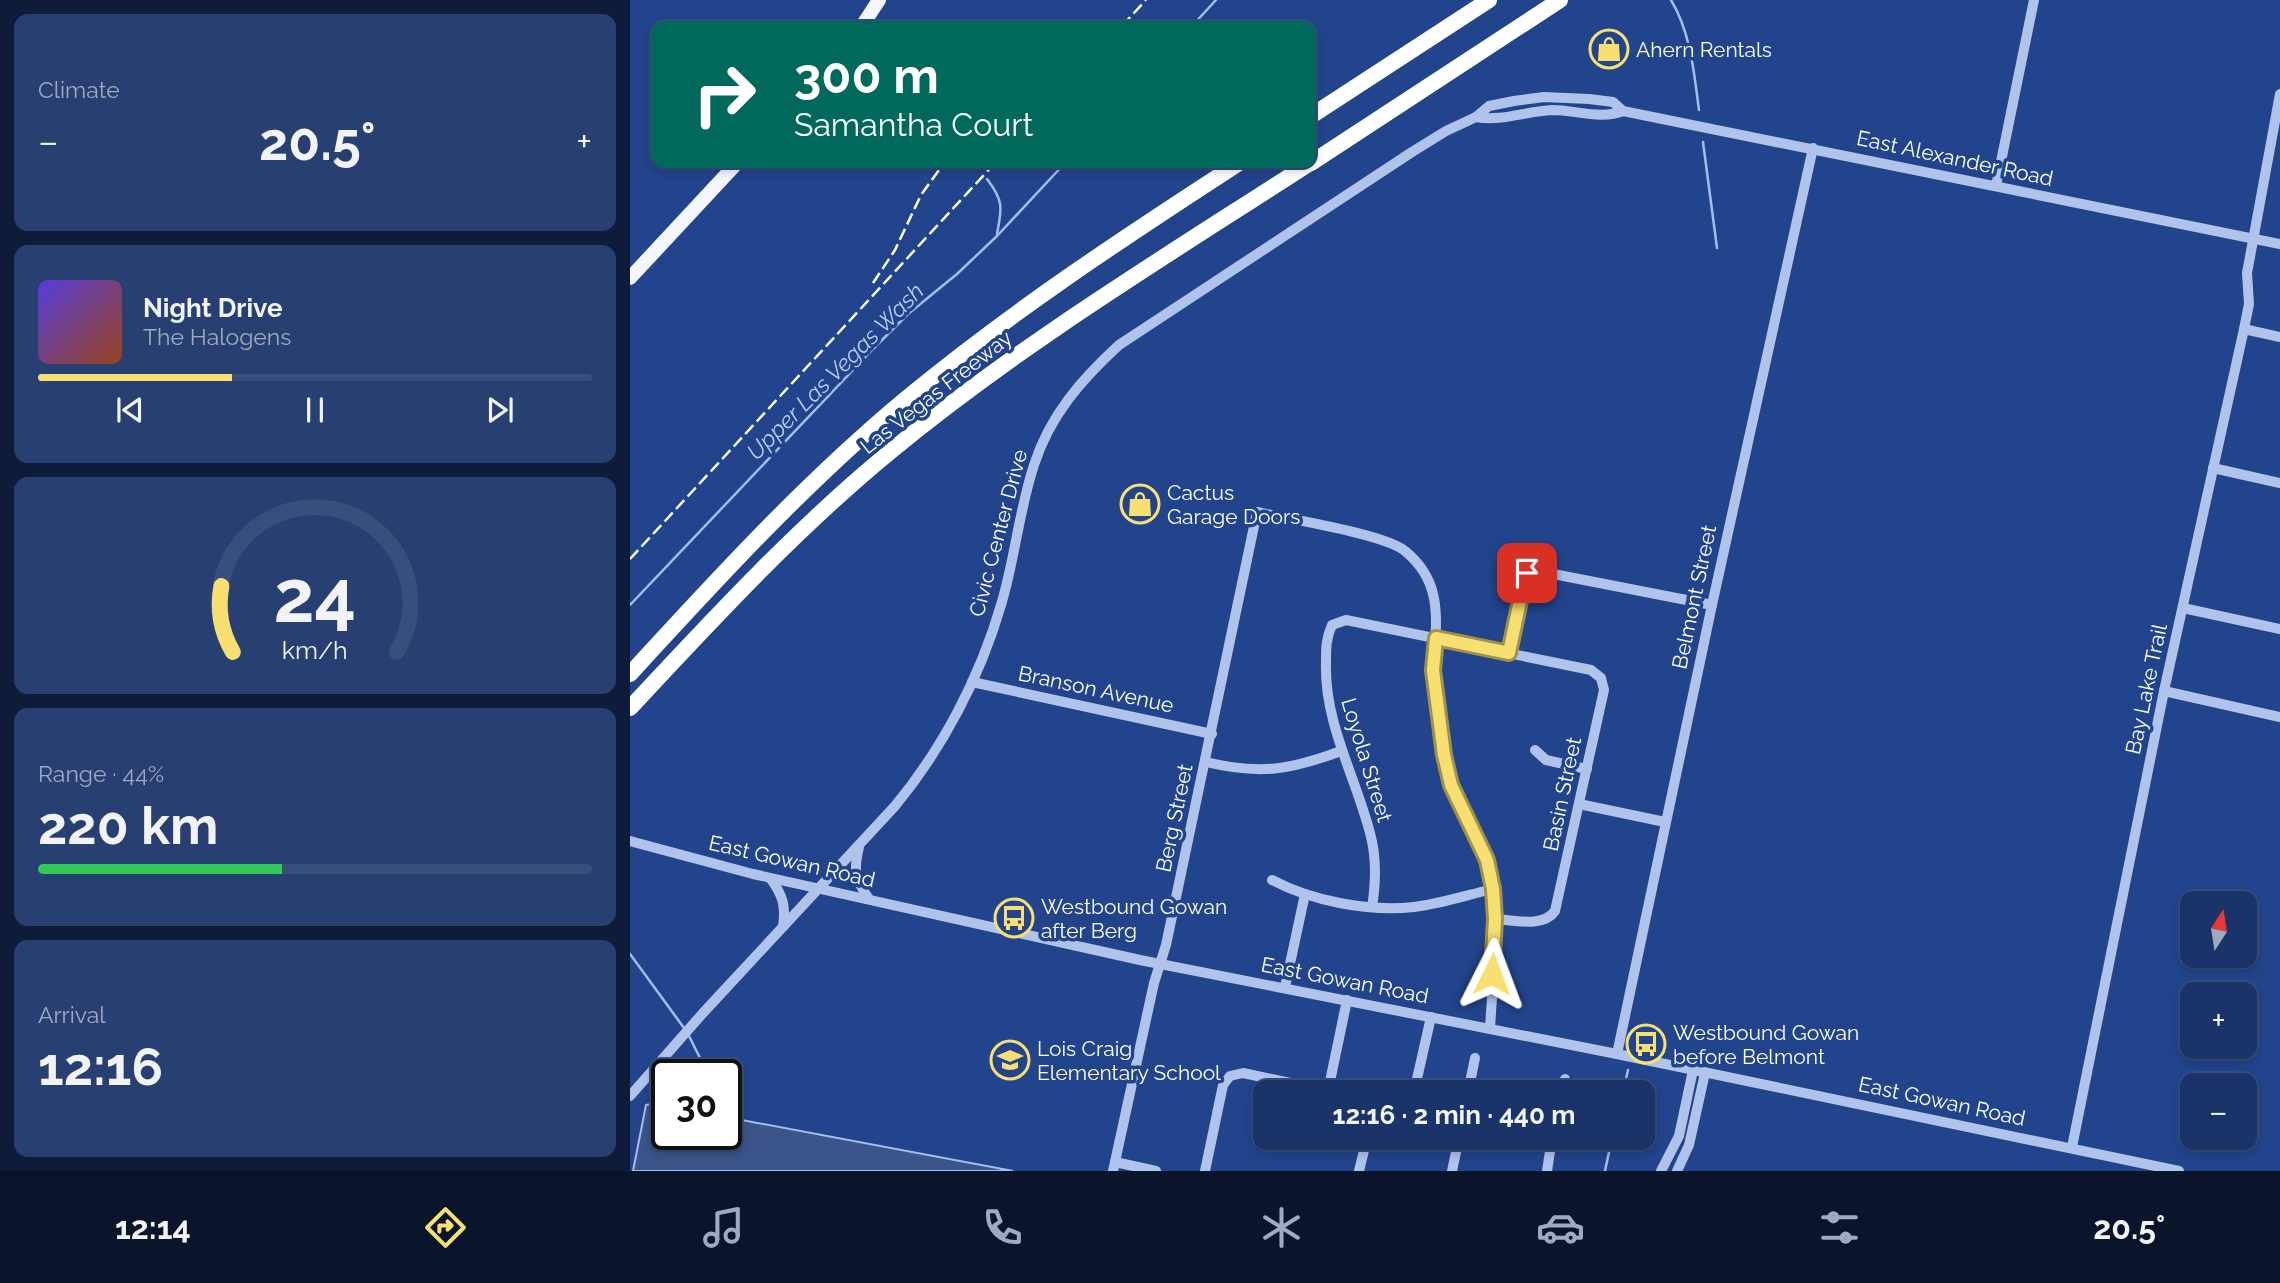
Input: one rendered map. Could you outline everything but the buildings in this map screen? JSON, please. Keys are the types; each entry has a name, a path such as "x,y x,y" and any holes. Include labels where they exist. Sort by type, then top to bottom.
{"highway":[{"path":"1316,113 1489,0"},
{"name":"Las Vegas Freeway","path":"1316,160 1560,0"},
{"name":"Las Vegas Freeway","path":"630,674 779,514 906,399 982,338 1073,272 1231,168"},
{"name":"Las Vegas Freeway","path":"630,708 733,598 822,511 962,394 1049,332 1303,168"}],"main road":[{"path":"865,21 880,0"},
{"path":"630,278 732,168"}],"street":[{"path":"1996,186 2034,0"},
{"name":"Bay Lake Trail","path":"2072,1147 2164,691 2249,304 2247,273 2280,94"},
{"name":"East Alexander Road","path":"1476,117 1491,120 1554,110 1610,116 1623,111 2280,244"},
{"name":"Civic Center Drive","path":"632,1090 859,847 909,788 944,738 972,682 1001,605 1034,464 1056,415 1088,373 1119,345 1412,152 1446,131 1476,117"},
{"name":"Belmont Street","path":"1617,1054 1665,822 1813,149"},
{"path":"2244,329 2280,337"},
{"path":"2213,468 2280,483"},
{"name":"Berg Street","path":"1114,1166 1154,983 1166,945 1257,512 1363,535 1404,549 1421,567 1431,587 1437,611 1436,638"},
{"path":"1490,1029 1495,919 1493,889 1487,860 1457,801 1449,775 1433,670 1436,638 1509,653 1525,577 1527,573 1538,571 1712,605"},
{"path":"2183,608 2280,629"},
{"name":"Loyola Street","path":"1372,907 1376,881 1375,858 1370,832 1330,712 1325,684 1326,638 1332,625 1346,620 1436,638"},
{"name":"Basin Street","path":"1495,919 1539,921 1551,917 1555,911 1604,690 1601,678 1591,670 1509,653"},
{"name":"Branson Avenue","path":"972,682 1212,734"},
{"path":"2164,691 2280,716"},
{"path":"1535,750 1546,760 1587,769"},
{"path":"1206,762 1226,767 1267,770 1305,764 1341,751"},
{"path":"1580,804 1665,822"},
{"name":"East Gowan Road","path":"630,841 770,878 1160,964 2072,1147 2128,1166 2179,1171"},
{"path":"859,847 854,869 869,900"},
{"path":"770,878 783,899 783,928"},
{"path":"1272,880 1305,894 1390,909 1416,907 1493,889"},
{"path":"1285,988 1305,894"},
{"path":"1333,1080 1347,1000"},
{"path":"1417,1080 1431,1017"},
{"path":"1470,1080 1475,1058"},
{"path":"1661,1171 1679,1136 1693,1070"},
{"path":"1205,1171 1223,1085 1230,1076 1242,1073 1275,1080"},
{"path":"1677,1171 1689,1145 1705,1073"},
{"path":"1359,1171 1364,1150"},
{"path":"1452,1171 1456,1150"},
{"path":"1547,1171 1550,1150"},
{"path":"1114,1166 1156,1171"}],"water":[{"path":"651,1104 651,1150 742,1150 742,1120 1013,1171 633,1171 646,1105"}],"waterway":[{"name":"Upper Las Vegas Wash","path":"1197,21 1216,0"},
{"path":"1671,0 1687,40 1699,110"},
{"path":"1703,142 1717,248"},
{"name":"Upper Las Vegas Wash","path":"630,605 872,350 908,314 957,274 997,236 1060,168"},
{"path":"987,179 999,199 997,234"},
{"path":"630,954 684,1028"},
{"path":"689,1036 700,1059"},
{"path":"1626,1080 1628,1070"},
{"path":"1605,1171 1609,1150"}],"railway":[{"path":"1127,21 1146,0"},
{"path":"630,559 990,168"},
{"path":"873,283 895,250 921,195 939,170"}],"place":[{"name":"Ahern Rentals","path":"1609,49"},
{"name":"Cactus Garage Doors","path":"1140,504"},
{"name":"Westbound Gowan after Berg","path":"1014,918"},
{"name":"Westbound Gowan before Belmont","path":"1646,1044"},
{"name":"Lois Craig Elementary School","path":"1010,1060"}],"route":[{"path":"1492,974 1495,919 1493,889 1487,860 1451,785 1444,755 1433,670 1436,638 1509,653 1527,573"}]}
